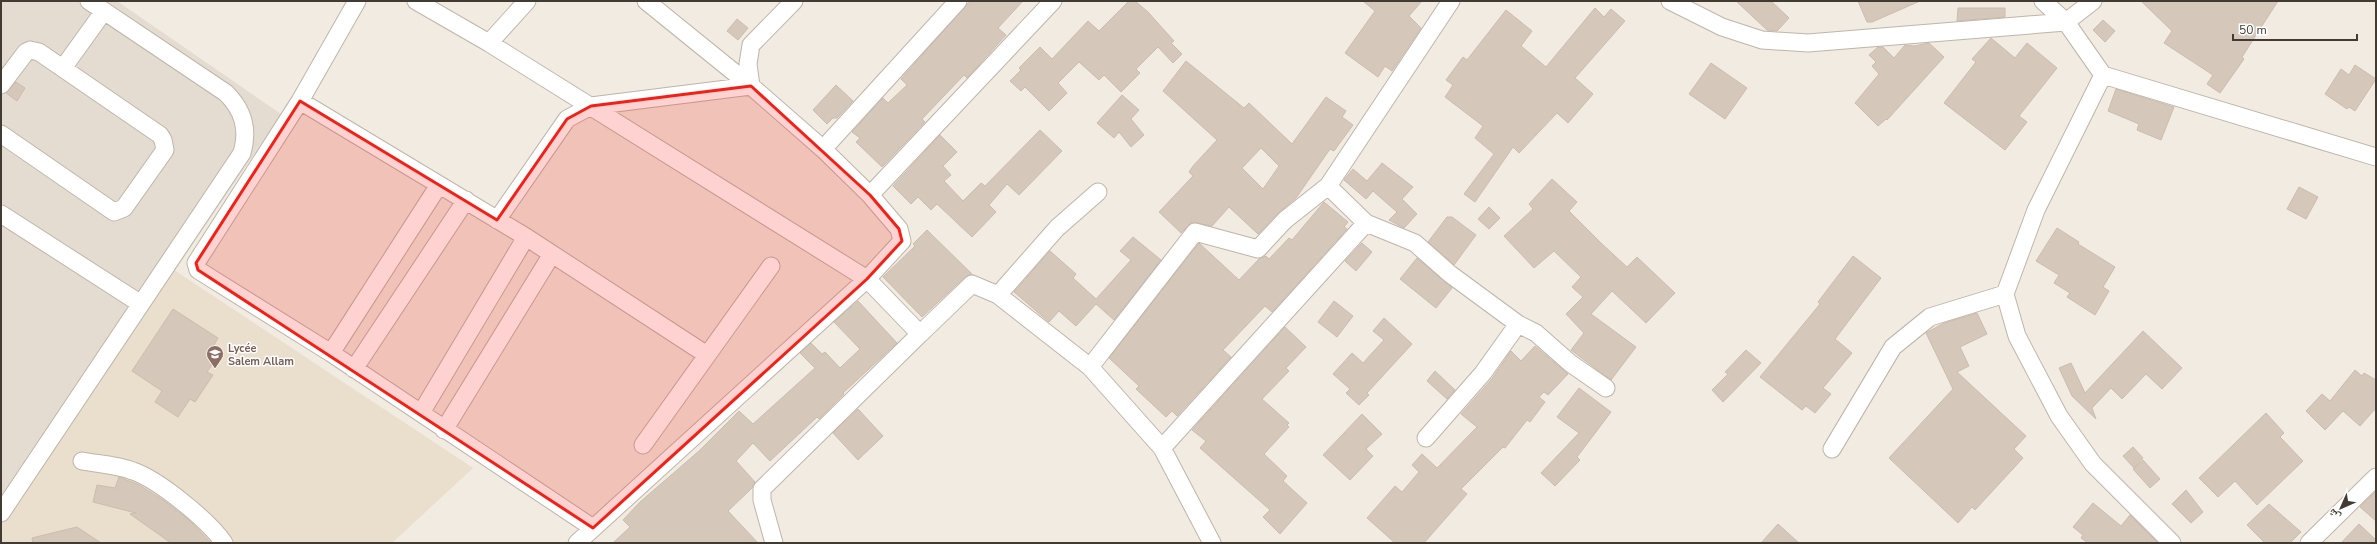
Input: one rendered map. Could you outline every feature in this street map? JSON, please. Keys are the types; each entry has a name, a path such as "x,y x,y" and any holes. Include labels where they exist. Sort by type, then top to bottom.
{"street":[{"path":"1,513 7,492 141,304 242,153 246,132 240,111 226,93 90,1"},
{"path":"358,1 300,101 196,263 198,270 354,369 594,528"},
{"path":"416,1 489,43 867,279 920,334"},
{"path":"489,43 527,1"},
{"path":"577,543 867,279 902,241 899,229 870,195 823,149 751,86 646,1"},
{"path":"751,86 748,64 751,45 794,1"},
{"path":"823,149 958,1"},
{"path":"870,195 1053,1"},
{"path":"1090,367 1196,232 1258,249 1285,220 1328,186 1450,1"},
{"path":"1670,1 1722,27 1762,40 1808,43 2066,22 2093,1"},
{"path":"2043,1 2066,22 2103,76 2376,157"},
{"path":"63,68 104,11"},
{"path":"1,85 22,55 30,50 39,52 163,140 163,155 124,208 118,212 110,211 1,134"},
{"path":"2103,76 2036,210 2005,294 2018,336 2059,416 2093,464 2172,543"},
{"path":"497,220 567,119 591,106 751,86"},
{"path":"300,101 526,237 707,355"},
{"path":"330,354 439,185"},
{"path":"1328,186 1366,223 1415,243 1450,274 1518,324 1536,333 1570,363 1606,388"},
{"path":"998,294 1057,228 1098,192"},
{"path":"354,369 466,200"},
{"path":"1,214 141,304"},
{"path":"1162,448 1366,223"},
{"path":"420,413 526,237"},
{"path":"444,430 552,254"},
{"path":"643,445 771,266"},
{"path":"774,543 762,500 762,489 972,284 998,294 1090,367 1162,448 1212,543"},
{"path":"1832,449 1893,347 1930,317 2005,294"},
{"path":"1426,438 1483,373 1518,324"},
{"path":"82,461 133,471 167,491 215,530 224,543"},
{"path":"2309,543 2376,477"}],"highlighted area":[{"path":"751,86 870,195 899,229 902,241 867,279 593,528 198,270 196,263 300,101 497,220 567,119 591,106"}],"shaded area":[{"path":"1,1 117,1 281,114 1,527"},
{"name":"Lycée Salem Allam","path":"174,270 473,468 392,543 1,543 1,527"}],"building":[{"path":"970,1 1023,1 998,28 1006,35 967,78 964,75 922,119 925,122 882,167 856,142 860,138 852,132 883,98 888,103 907,85 901,79"},
{"path":"1129,1 1135,1 1148,12 1174,41 1171,43 1182,54 1173,63 1158,47 1136,69 1140,73 1121,92 1104,75 1099,80 1079,62 1058,83 1067,93 1049,111 1025,87 1021,91 1010,81 1021,70 1019,68 1040,47 1052,59 1088,21 1099,31"},
{"path":"1363,1 1422,1 1409,16 1421,28 1392,71 1385,66 1378,77 1345,53 1375,11"},
{"path":"1736,1 1771,1 1789,18 1777,31 1767,30"},
{"path":"1858,1 1920,1 1872,22 1867,22"},
{"path":"2141,1 2278,1 2242,57 2244,59 2220,93 2207,84 2213,75 2164,43 2172,31"},
{"path":"1595,8 1604,17 1611,9 1625,21 1575,78 1593,94 1568,123 1557,113 1519,153 1513,147 1475,202 1464,194 1494,154 1475,138 1483,126 1445,97 1453,85 1446,80 1463,57 1467,60 1506,10 1532,31 1521,46 1546,67"},
{"path":"1958,8 2005,8 2005,17 1957,21"},
{"path":"737,19 748,28 738,40 727,31"},
{"path":"2103,20 2115,31 2105,42 2093,30"},
{"path":"1991,38 2015,58 2027,43 2057,68 2019,116 2027,122 2005,150 1944,103 1976,62 1972,59"},
{"path":"1929,43 1944,57 1887,120 1886,119 1878,126 1855,103 1879,74 1872,66 1876,62 1869,55 1878,47 1883,47 1894,58 1905,45 1914,46"},
{"path":"1186,61 1244,108 1249,103 1292,144 1326,97 1346,111 1342,117 1353,125 1334,151 1330,149 1296,198 1278,213 1258,234 1229,207 1212,226 1192,222 1181,233 1159,212 1193,176 1189,172 1193,166 1217,140 1163,91","holes":["1261,148 1279,166 1263,189 1242,168"]},
{"path":"1711,63 1747,88 1725,119 1689,94"},
{"path":"2355,65 2376,79 2355,111 2349,107 2347,109 2325,94 2341,69 2349,75"},
{"path":"16,82 25,88 17,101 6,93"},
{"path":"836,85 853,101 837,118 833,118 827,124 813,110"},
{"path":"2116,89 2174,107 2161,140 2137,130 2139,124 2108,111"},
{"path":"1122,95 1139,110 1131,119 1144,135 1131,147 1119,132 1114,138 1097,123"},
{"path":"1040,130 1062,151 1019,195 1007,184 989,205 996,212 972,237 937,204 931,210 918,197 911,204 893,186 940,135 957,152 943,166 951,175 944,181 963,201 981,183 985,186"},
{"path":"1382,163 1413,187 1402,199 1417,214 1404,228 1389,220 1397,212 1373,191 1366,199 1344,180 1353,169 1367,181"},
{"path":"1552,179 1577,202 1569,211 1602,244 1627,267 1637,257 1675,293 1646,323 1612,291 1591,314 1636,347 1611,380 1571,350 1584,333 1566,314 1583,297 1572,287 1581,277 1554,251 1534,268 1504,236 1533,209 1529,204"},
{"path":"2299,187 2318,197 2306,219 2287,209"},
{"path":"1324,202 1348,222 1344,227 1347,229 1272,312 1265,306 1223,350 1231,357 1177,416 1172,411 1166,417 1136,389 1139,386 1109,358 1199,243 1239,280 1259,259 1266,256 1269,259 1289,238 1292,240"},
{"path":"1489,207 1500,218 1489,229 1478,219"},
{"path":"1447,217 1452,217 1476,235 1454,265 1428,242"},
{"path":"2057,228 2079,242 2078,244 2115,267 2103,287 2109,291 2095,315 2067,297 2070,293 2054,283 2059,275 2036,261"},
{"path":"927,230 972,274 965,277 922,317 883,277 915,246 913,244"},
{"path":"1133,237 1161,260 1114,320 1096,304 1076,326 1059,311 1049,322 1014,292 1050,251 1076,274 1073,278 1096,299 1131,260 1120,251"},
{"path":"1362,243 1372,252 1356,271 1345,261"},
{"path":"1853,256 1881,278 1835,339 1852,353 1823,388 1831,394 1815,413 1806,406 1802,410 1760,377 1820,304 1818,302"},
{"path":"1417,258 1452,288 1436,308 1400,279"},
{"path":"858,301 897,343 843,393 844,394 819,419 817,417 770,461 753,443 736,461 755,482 752,488 728,511 758,543 613,543 630,527 623,520 640,502 699,451 739,411 753,424 815,368 800,353 811,343 822,354 825,352 840,368 860,349 834,322"},
{"path":"1334,301 1353,316 1337,337 1318,322"},
{"path":"173,309 218,338 210,352 217,357 207,372 213,375 195,402 190,399 178,417 155,402 162,391 132,371"},
{"path":"1977,313 1987,334 1960,347 1969,366 1957,372 2026,436 2014,449 2023,458 1975,510 1972,507 1958,523 1889,458 1953,389 1926,333 1944,323"},
{"path":"1384,318 1412,344 1367,393 1369,395 1359,405 1346,393 1350,389 1333,374 1352,353 1363,363 1384,340 1373,331"},
{"path":"1285,327 1306,347 1286,368 1289,371 1262,399 1289,423 1287,425 1289,427 1264,454 1287,476 1283,481 1307,503 1280,534 1263,517 1270,510 1200,448 1206,441 1192,430"},
{"path":"2143,331 2182,368 2162,389 2146,374 2122,399 2111,388 2092,408 2096,419 2072,396 2059,368 2071,363 2085,393"},
{"path":"1535,346 1568,374 1548,395 1544,392 1539,397 1545,402 1530,422 1527,420 1505,448 1503,447 1461,489 1467,494 1424,543 1395,543 1367,518 1395,486 1402,492 1419,472 1412,465 1422,454 1437,468 1477,427 1461,414 1491,380 1511,351 1521,361"},
{"path":"1746,350 1761,363 1723,402 1712,390 1728,374 1725,372"},
{"path":"2355,370 2362,376 2364,373 2376,380 2376,408 2360,426 2343,411 2325,430 2306,411 2322,394 2330,401"},
{"path":"1435,371 1455,390 1447,399 1427,381"},
{"path":"1579,388 1611,412 1577,457 1580,460 1555,486 1541,473 1579,433 1557,417"},
{"path":"858,409 883,436 858,460 833,433"},
{"path":"2266,413 2284,433 2280,437 2303,461 2257,505 2235,481 2218,497 2199,478"},
{"path":"1362,414 1382,434 1366,449 1373,456 1350,480 1323,455"},
{"path":"2133,447 2143,458 2134,468 2123,456"},
{"path":"2143,460 2160,479 2150,488 2133,469"},
{"path":"119,477 139,485 163,500 189,520 211,543 171,543 130,514 136,513 93,502 97,485 115,488"},
{"path":"2186,490 2203,512 2191,523 2172,504"},
{"path":"2376,491 2376,521 2360,507"},
{"path":"2093,503 2121,526 2130,515 2158,543 2088,543 2081,538 2083,535 2073,527"},
{"path":"2269,504 2301,532 2290,543 2265,543 2247,525"},
{"path":"1778,524 1799,543 1761,543"},
{"path":"2359,524 2376,540 2376,543 2341,543"},
{"path":"77,527 101,543 33,543 32,538"}],"place":[{"name":"Lycée Salem Allam","path":"215,369"}]}
